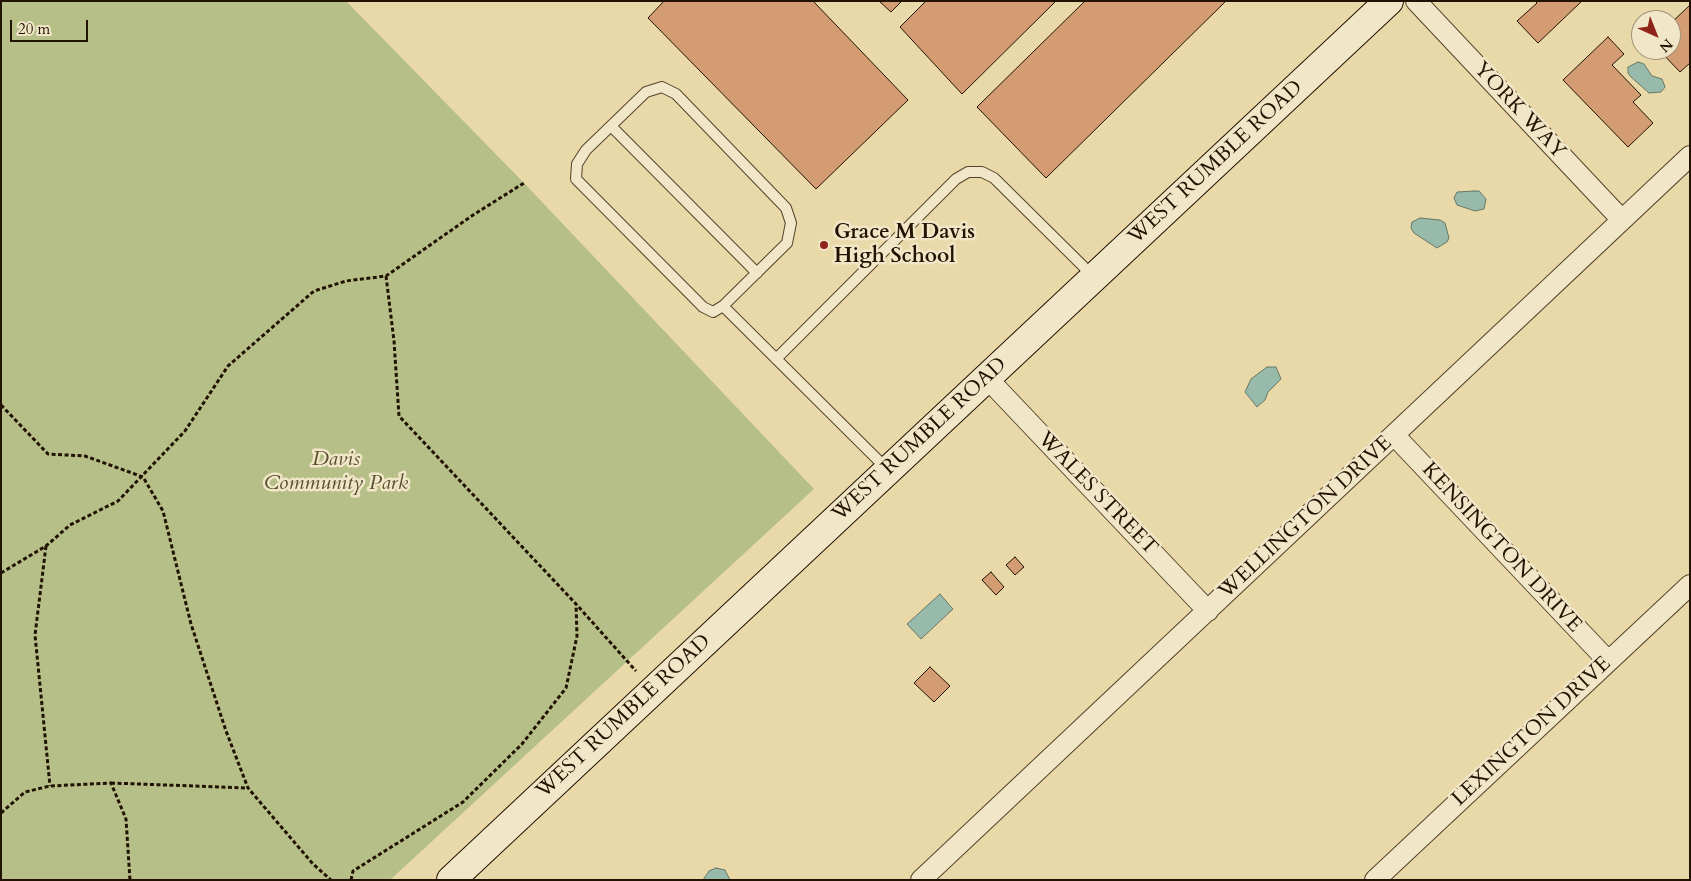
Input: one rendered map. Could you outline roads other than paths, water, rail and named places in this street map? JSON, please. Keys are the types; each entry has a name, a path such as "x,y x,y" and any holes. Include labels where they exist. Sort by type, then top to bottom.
{"street":[{"name":"WEST RUMBLE ROAD","path":"451,880 1389,1"},
{"name":"YORK WAY","path":"1416,1 1622,220"},
{"name":"WELLINGTON DRIVE","path":"921,880 1690,156"},
{"name":"WALES STREET","path":"986,377 1208,610"},
{"name":"KENSINGTON DRIVE","path":"1394,435 1608,662"},
{"name":"LEXINGTON DRIVE","path":"1374,880 1690,585"}],"lane":[{"path":"662,87 676,94 786,208 791,223 787,243 757,273 723,306 713,312 703,307 576,179 577,164 586,150 646,92 662,87"},
{"path":"610,126 757,273"},
{"path":"776,359 956,178 968,172 982,172 994,178 1094,277"},
{"path":"723,306 888,470"}],"place":[{"name":"Grace M Davis High School","path":"824,245"}],"park label":[{"name":"Davis Community Park","path":"336,472"}]}
